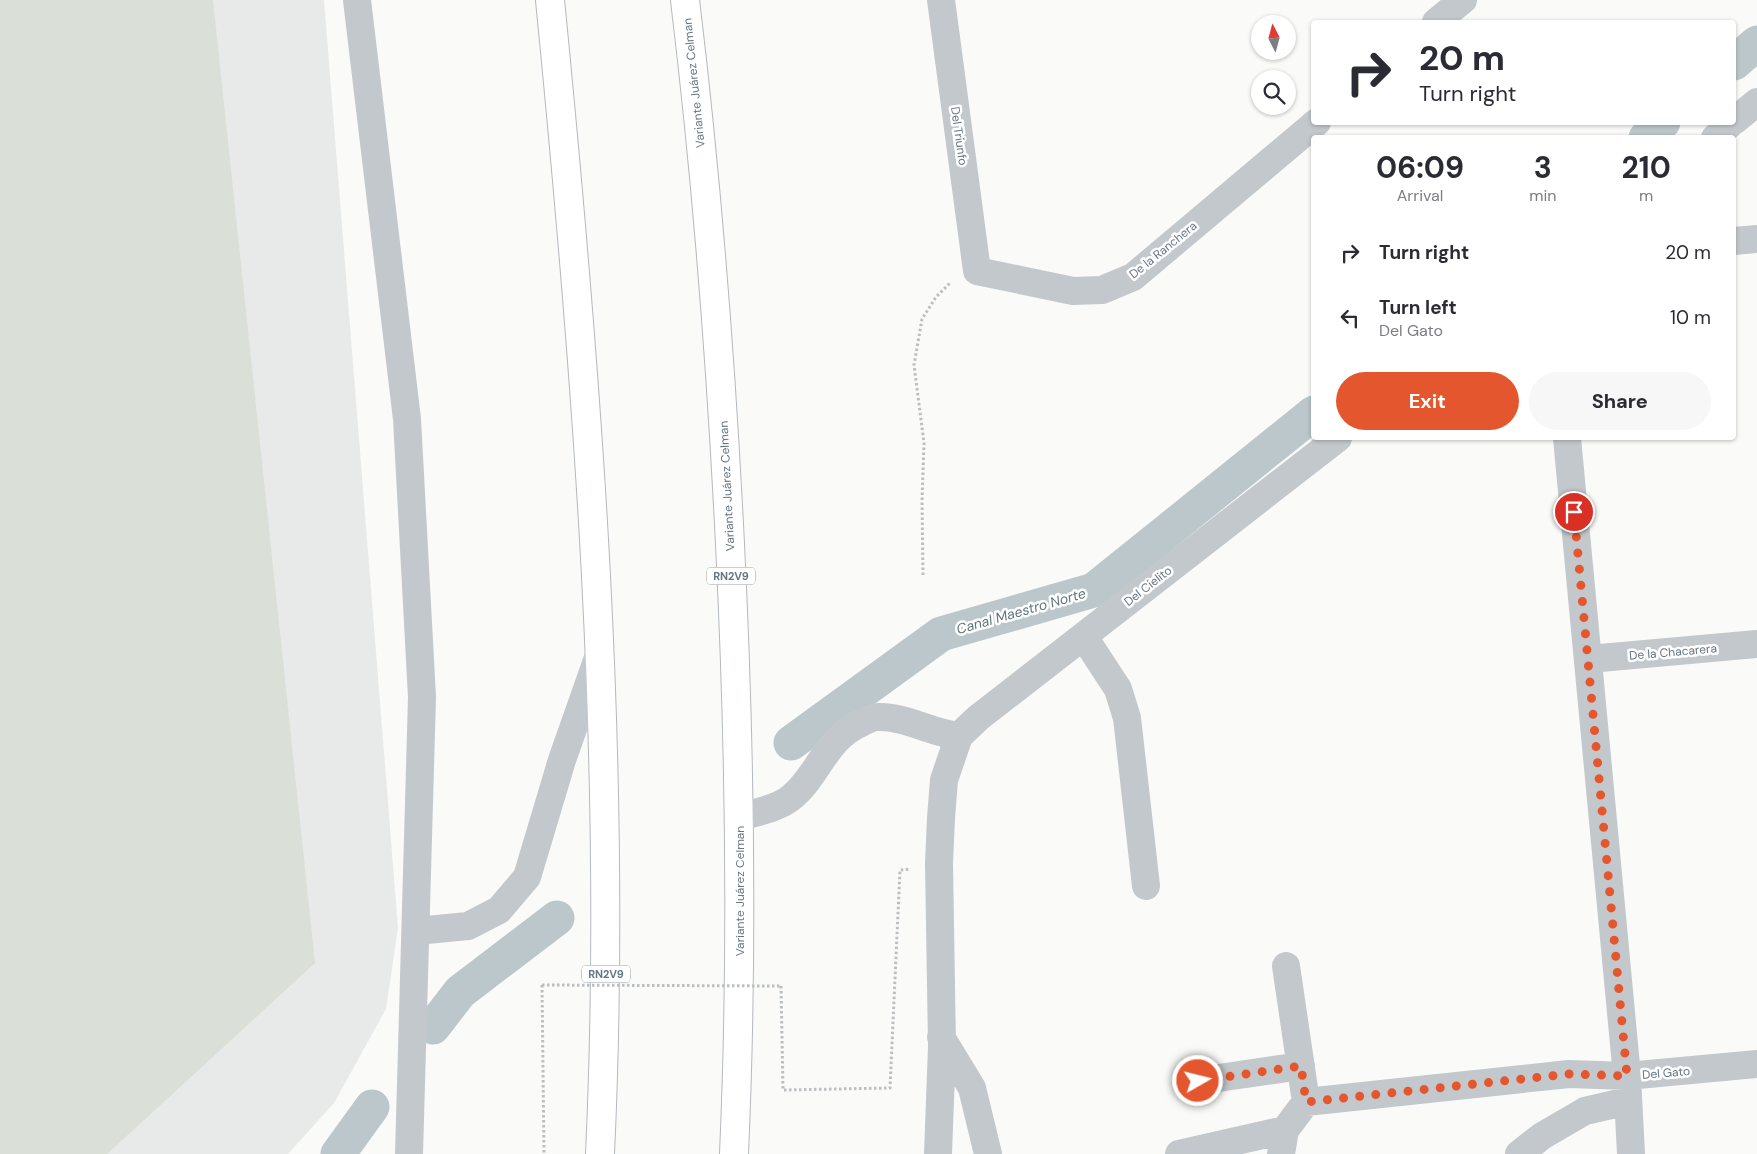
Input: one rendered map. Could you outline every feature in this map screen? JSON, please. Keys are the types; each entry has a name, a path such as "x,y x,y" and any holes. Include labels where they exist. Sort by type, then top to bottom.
{"highway":[{"name":"RN2V9","path":"550,0 583,358 601,652 605,794 606,1012 600,1154"},
{"name":"Variante Juárez Celman","path":"685,0 699,125 722,380 733,608 740,817 739,1000 734,1154"}],"street":[{"path":"357,0 407,419 422,697 409,1154"},
{"name":"Del Triunfo","path":"941,0 977,271"},
{"path":"1438,20 1463,0"},
{"path":"1736,120 1757,102"},
{"name":"De la Ranchera","path":"977,271 1072,291 1102,290 1133,277 1313,125"},
{"path":"1718,135 1730,125"},
{"path":"1736,241 1757,239"},
{"name":"Del Cielito","path":"959,736 978,718 1335,440"},
{"path":"1567,440 1628,1089 1631,1154"},
{"path":"1084,637 1118,688 1128,718 1146,886"},
{"name":"De la Chacarera","path":"1589,659 1757,644"},
{"path":"416,931 468,926 499,910 527,876 562,760 601,652"},
{"path":"740,817 773,807 793,797 828,748 852,726 875,717 902,719 943,734 959,736 944,780 941,818 939,863 942,1037 938,1154"},
{"path":"1179,1154 1283,1142 1306,1102 1286,966"},
{"path":"942,1037 972,1088 988,1154"},
{"name":"Del Gato","path":"1306,1102 1569,1074 1628,1089 1757,1064"},
{"path":"1198,1081 1301,1066"},
{"path":"1519,1154 1542,1136 1585,1110 1628,1089"}],"path":[{"path":"923,575 922,501 924,443 914,365 922,319 936,297 956,276 977,271"},
{"path":"544,1154 542,985 781,986 783,1090 890,1088 900,870"}],"shaded area":[{"path":"0,0 324,0 398,928 386,1009 334,1103 288,1154 0,1154"},
{"path":"0,0 213,0 315,963 107,1154 0,1154"}],"waterway":[{"name":"Canal Maestro Norte","path":"1736,61 1757,43"},
{"name":"Canal Maestro Norte","path":"1649,135 1660,125"},
{"name":"Canal Maestro Norte","path":"791,743 941,634 1094,590 1311,415"},
{"name":"Canal Maestro Norte","path":"433,1027 460,992 557,918"},
{"name":"Canal Maestro Norte","path":"338,1154 372,1107"}],"route":[{"path":"1198,1081 1301,1066 1306,1102 1569,1074 1627,1076 1574,512"}]}
